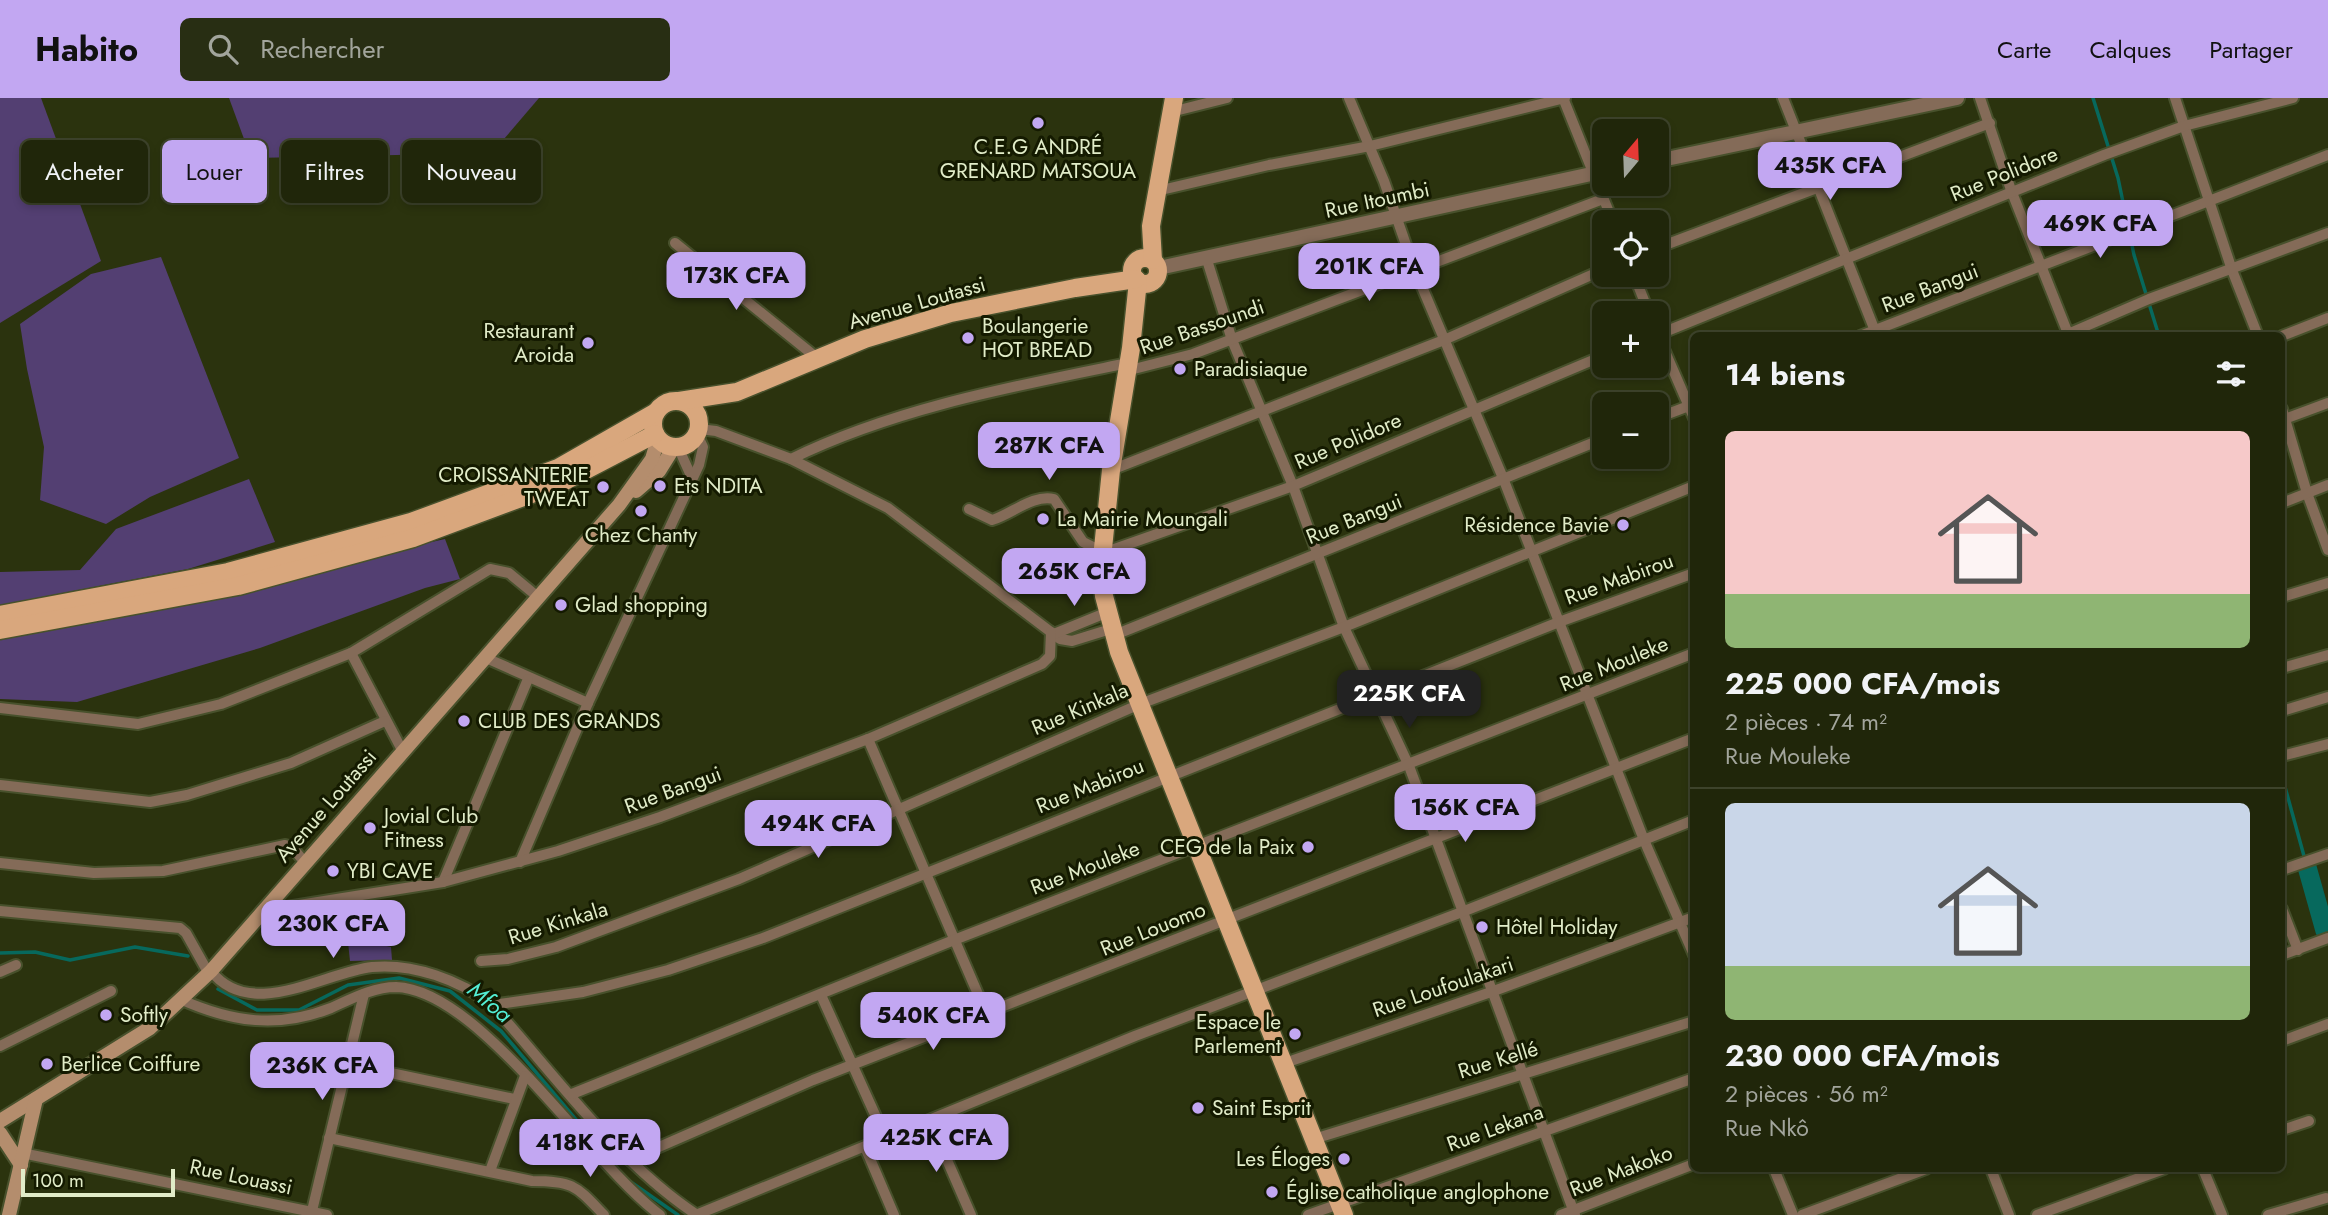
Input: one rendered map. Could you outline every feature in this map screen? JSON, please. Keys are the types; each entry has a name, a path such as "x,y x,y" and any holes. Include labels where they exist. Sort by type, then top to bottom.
{"main road":[{"path":"1172,105 1110,476 1103,492 1099,551 1093,588 1198,844 1226,920 1256,988 1283,1064 1342,1209"},
{"name":"Avenue Loutassi","path":"678,401 737,392 817,358 926,320 1144,271"},
{"name":"Avenue Loutassi","path":"699,428 737,392"},
{"path":"0,615 228,572 411,522 558,468 656,412 665,403 678,401 692,407 699,428 689,443 666,442 413,538 238,586 0,630"},
{"path":"656,412 653,420 666,442"},
{"name":"Avenue Loutassi","path":"0,1121 150,1028 210,972 268,910 402,752 619,505 666,442"},
{"path":"9,1215 20,1157 36,1099"},
{"path":"0,1133 20,1157"}],"street":[{"path":"1172,105 1227,98"},
{"path":"1349,98 1370,146 1414,268 1503,478 1644,840 1690,946"},
{"path":"1157,191 1269,164 1370,146 1564,98 1592,157"},
{"path":"1783,98 1875,332"},
{"path":"1670,158 1957,98"},
{"path":"1980,98 2011,190 2066,332"},
{"path":"2175,98 2232,270 2256,332"},
{"name":"Rue Polidore","path":"1669,329 1846,260 2011,190 2184,126 2293,98"},
{"path":"1669,244 1990,124"},
{"name":"Rue Bangui","path":"1877,332 2042,265 2328,155"},
{"name":"Rue Itoumbi","path":"1144,271 1207,260 1592,174"},
{"path":"1603,196 1608,210"},
{"name":"Rue Bassoundi","path":"791,459 838,437 947,404 1127,367 1164,364 1603,199"},
{"path":"2074,332 2149,299 2328,233"},
{"path":"675,243 817,358"},
{"path":"1207,260 1232,340 1293,486 1344,627 1409,766 1491,992 1546,1130 1557,1170 1574,1213"},
{"path":"1110,476 1262,409 1444,340 1592,275"},
{"path":"2285,335 2328,318"},
{"path":"1669,358 1690,400"},
{"name":"Rue Polidore","path":"1099,551 1293,486 1592,360"},
{"path":"2285,415 2328,403"},
{"path":"1669,413 1690,405"},
{"path":"2285,422 2307,493 2323,521 2328,550"},
{"path":"520,862 588,703 699,465 703,447 699,428 716,431 791,459 888,508 1052,633 1072,641 1110,629"},
{"path":"666,442 692,478"},
{"name":"Rue Bangui","path":"1110,629 1319,554 1592,443"},
{"path":"2285,502 2328,485"},
{"name":"Rue Kinkala","path":"481,961 508,959 556,947 739,879 1140,704 1344,627 1529,550 1690,488"},
{"path":"969,509 992,520 1033,500 1054,499 1083,542 1099,551"},
{"path":"0,708 122,723 151,722 221,704 351,653 490,569 509,573 538,597"},
{"name":"Rue Mabirou","path":"492,1005 583,992 668,971 763,939 1559,622 1690,574"},
{"path":"2285,596 2328,583"},
{"path":"1052,633 1110,629"},
{"name":"Rue Bangui","path":"268,910 443,882 520,862 660,817 868,739 1042,664 1050,656 1052,633"},
{"path":"351,653 402,752"},
{"name":"Rue Mouleke","path":"572,1094 1198,844 1409,766 1690,655"},
{"path":"2285,667 2328,656"},
{"path":"486,657 588,703"},
{"path":"443,882 528,678"},
{"path":"2285,710 2328,697"},
{"path":"0,785 150,802 187,795 291,763 385,721"},
{"path":"868,739 987,1015"},
{"name":"Rue Louomo","path":"629,1160 850,1066 1226,920 1295,896 1690,740"},
{"path":"2285,755 2328,744"},
{"path":"0,911 180,928 186,933 210,972 228,985 278,994 353,970 384,967 444,978 492,1005 629,1160 655,1185 696,1215 1256,988 1462,912 1690,822"},
{"path":"0,863 94,873 163,871 285,845 292,847 306,864"},
{"path":"2285,869 2328,854"},
{"path":"2285,917 2298,950"},
{"name":"Rue Loufoulakari","path":"1283,1064 1491,992 1690,919"},
{"path":"2285,954 2328,938"},
{"path":"0,972 16,965"},
{"path":"182,1000 238,1021 317,1012 364,994 397,987 429,995 445,1003 500,1047 614,1175 660,1215"},
{"path":"0,1046 111,991"},
{"path":"311,1213 364,994"},
{"path":"821,995 850,1066 886,1139"},
{"name":"Rue Kellé","path":"1314,1139 1690,1022"},
{"path":"2285,1040 2328,1024"},
{"path":"348,1064 514,1099"},
{"path":"490,1171 514,1099 525,1076"},
{"name":"Rue Lekana","path":"1308,1215 1342,1209 1546,1130 1690,1079"},
{"path":"930,1121 971,1215"},
{"path":"2285,1129 2309,1121"},
{"path":"330,1138 532,1181 565,1181 604,1215"},
{"path":"865,1147 894,1215"},
{"name":"Rue Louassi","path":"20,1157 327,1215"},
{"name":"Rue Makoko","path":"1561,1215 1574,1213 1690,1166"},
{"path":"1775,1172 1793,1215"},
{"path":"1802,1215 1918,1172"},
{"path":"1992,1172 2009,1215"},
{"path":"2037,1215 2156,1172"},
{"path":"2204,1172 2222,1215"},
{"path":"2268,1215 2326,1198"}],"shaded area":[{"path":"0,98 41,98 56,140 21,140 21,203 80,203 101,261 0,323"},
{"path":"229,98 539,98 503,140 402,140 402,155 388,155 388,140 281,140 281,157 267,158 267,140 244,140"},
{"path":"161,257 239,458 150,497 106,524 40,500 44,447 20,324 91,274"},
{"path":"249,479 275,542 188,569 0,605 0,572 80,570 116,529"},
{"path":"445,539 460,579 425,588 260,648 77,702 0,699 0,639"},
{"path":"363,941 391,947 392,960 350,961 348,942"}],"waterway":[{"path":"2093,98 2118,178 2134,255 2158,332"},
{"path":"2285,787 2304,856"},
{"path":"2307,867 2325,931"},
{"name":"Mfoa","path":"0,953 35,952 70,960 135,947 188,956"},
{"name":"Mfoa","path":"218,989 257,1010 299,1010 348,985 399,978 450,991 501,1031 611,1161"},
{"name":"Mfoa","path":"628,1180 678,1215"}],"place":[{"name":"C.E.G ANDRÉ GRENARD MATSOUA","path":"1038,123"},
{"name":"Boulangerie HOT BREAD","path":"968,338"},
{"name":"Restaurant Aroida","path":"588,343"},
{"name":"Paradisiaque","path":"1180,369"},
{"name":"Ets NDITA","path":"660,486"},
{"name":"CROISSANTERIE TWEAT","path":"603,487"},
{"name":"Chez Chanty","path":"641,511"},
{"name":"La Mairie Moungali","path":"1043,519"},
{"name":"Résidence Bavie","path":"1623,525"},
{"name":"Glad shopping","path":"561,605"},
{"name":"CLUB DES GRANDS","path":"464,721"},
{"name":"Jovial Club Fitness","path":"370,828"},
{"name":"CEG de la Paix","path":"1308,847"},
{"name":"YBI CAVE","path":"333,871"},
{"name":"Hôtel Holiday","path":"1482,927"},
{"name":"Softly","path":"106,1015"},
{"name":"Espace le Parlement","path":"1295,1034"},
{"name":"Berlice Coiffure","path":"47,1064"},
{"name":"Saint Esprit","path":"1198,1108"},
{"name":"Les Éloges","path":"1344,1159"},
{"name":"Église catholique anglophone","path":"1272,1192"}]}
